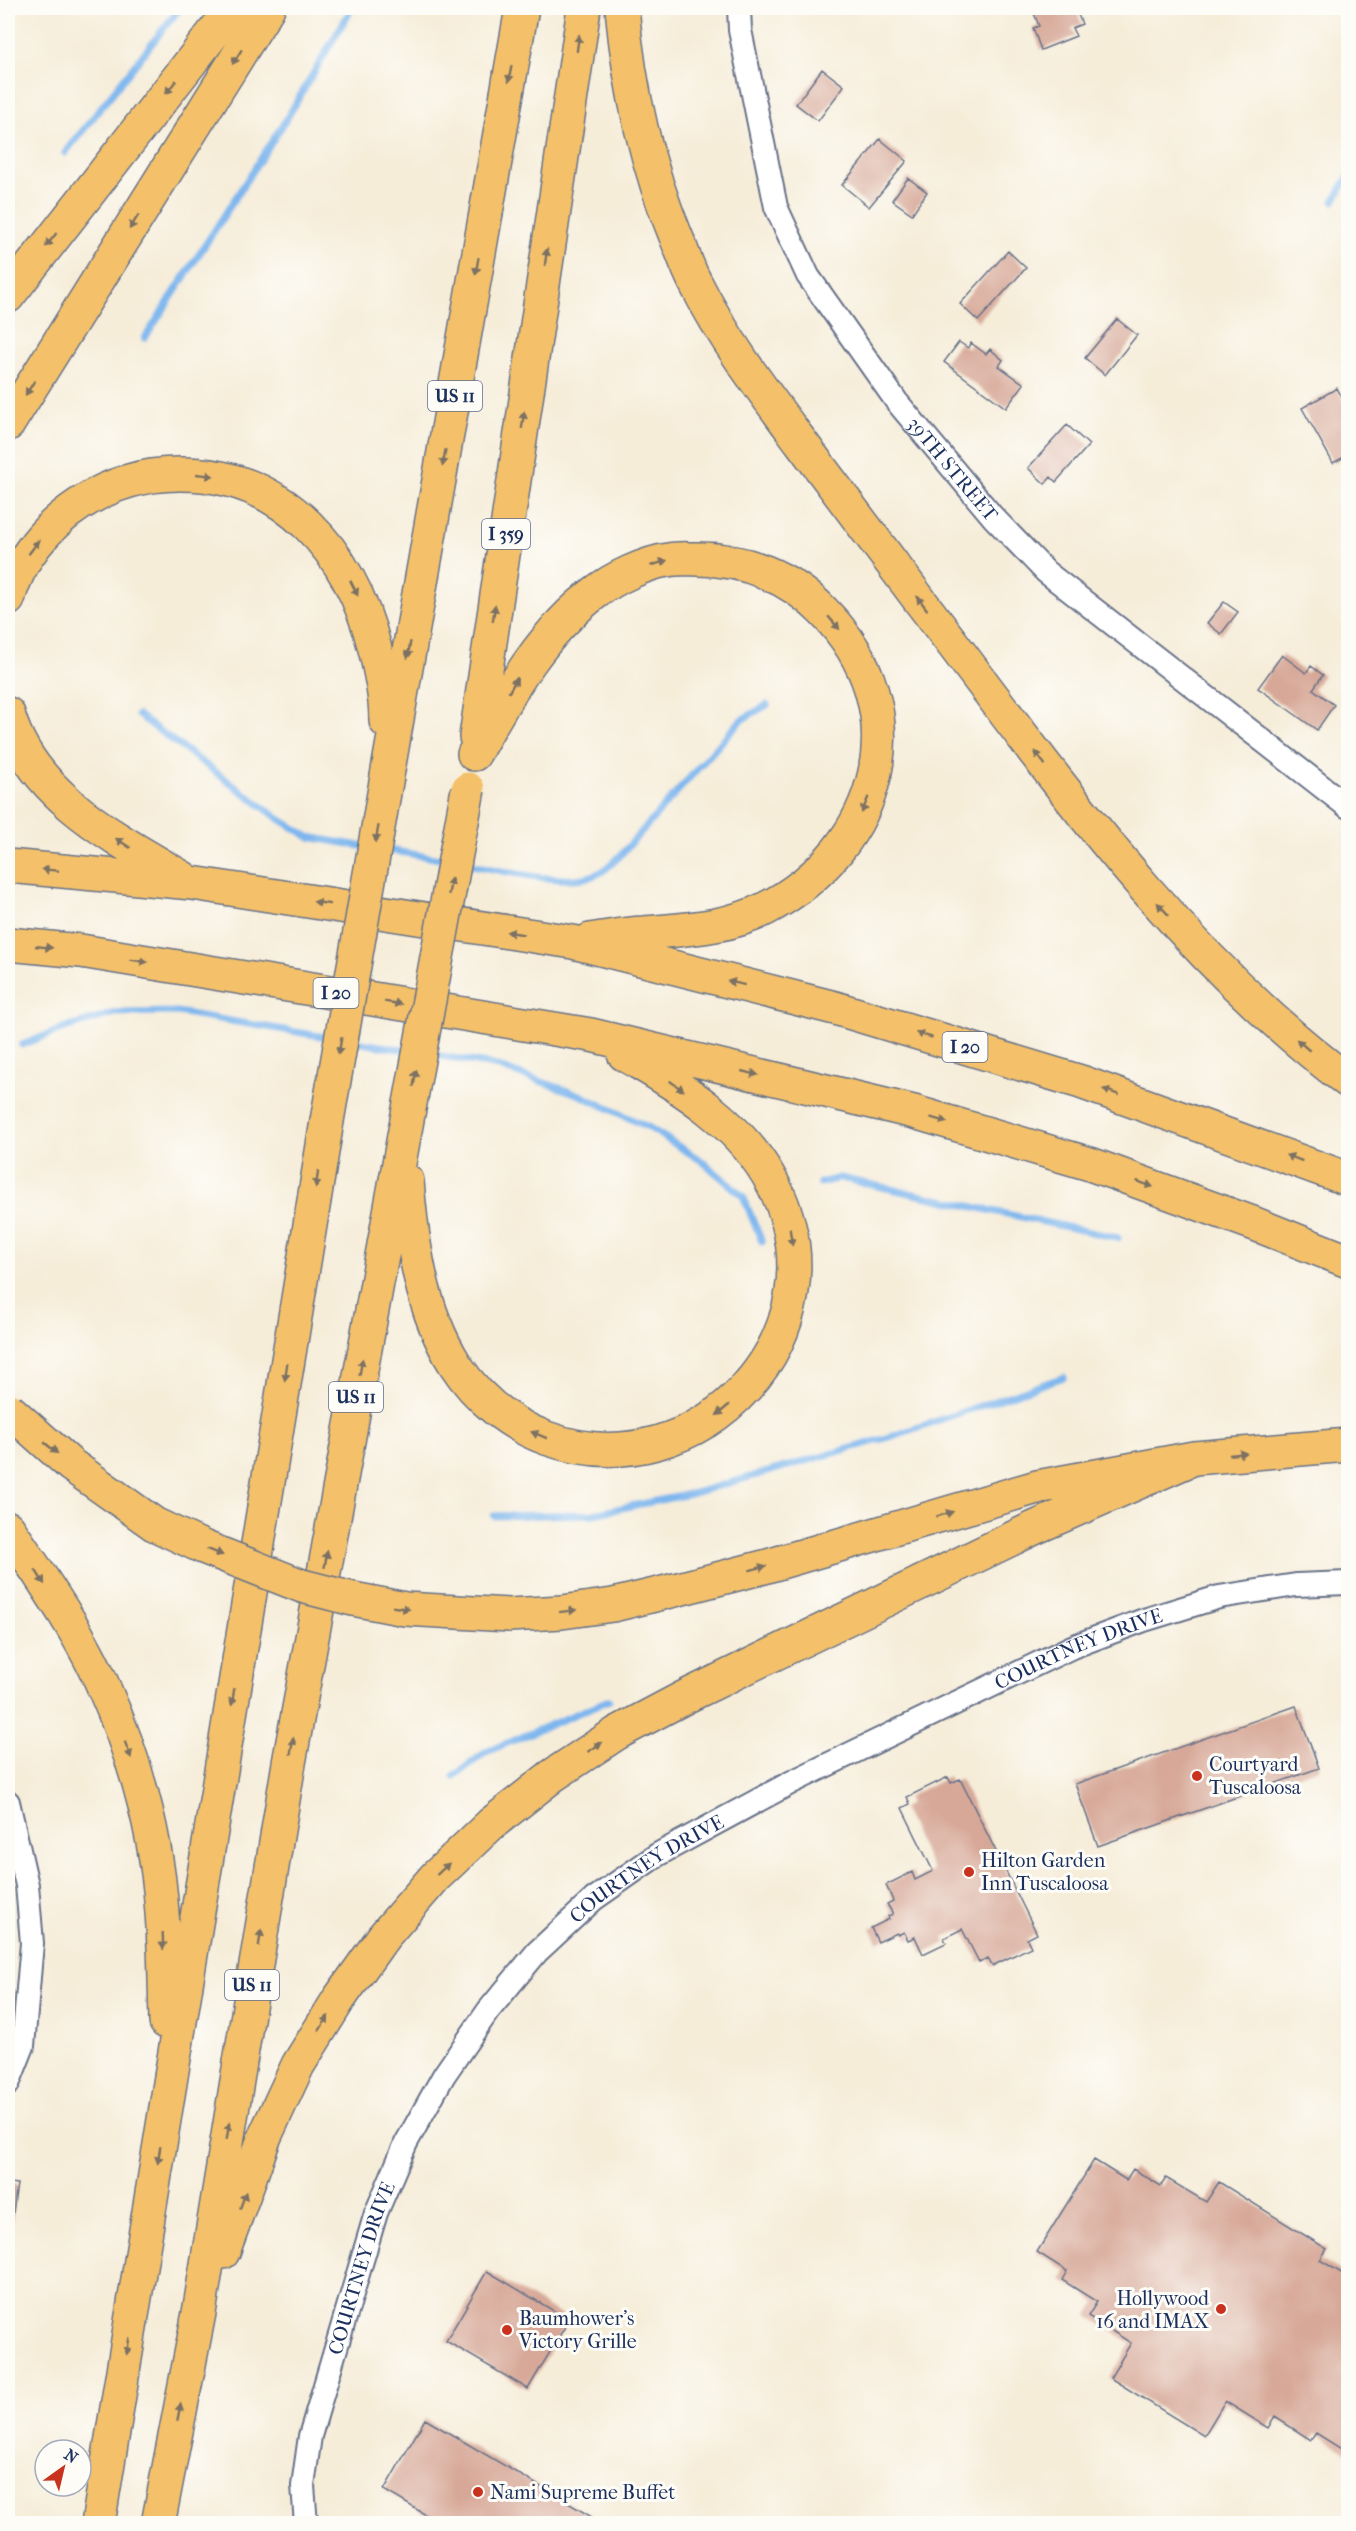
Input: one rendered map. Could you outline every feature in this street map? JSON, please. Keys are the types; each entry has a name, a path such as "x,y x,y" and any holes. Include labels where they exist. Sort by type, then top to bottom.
{"highway":[{"path":"8,296 233,8"},
{"path":"8,424 268,8"},
{"name":"US 11","path":"98,2523 327,1121 522,8"},
{"name":"I 359","path":"404,1136 474,754 584,8"},
{"path":"622,8 626,57 641,132 664,207 693,280 732,348 870,535 1105,843 1155,902 1209,958 1283,1027 1348,1081"},
{"path":"8,599 20,568 33,547 52,525 93,496 125,482 166,474 217,476 242,483 286,506 306,523 331,550 355,588 371,633 386,702 387,776"},
{"path":"474,754 520,673 577,607 620,577 668,560 720,559 746,565 793,586 814,602 849,641 862,663 872,688 877,714 879,738 874,774 870,792 857,824 838,852 815,877 763,910 730,921 695,929 573,942"},
{"path":"8,714 19,741 33,764 68,802 104,830 192,883"},
{"name":"I 20","path":"8,866 192,883 573,942 835,1008 1081,1082 1348,1179"},
{"name":"I 20","path":"8,944 81,951 591,1035 914,1112 1090,1164 1255,1224 1348,1261"},
{"path":"404,1136 410,1217 417,1268 443,1341 470,1386 509,1420 533,1433 583,1448 636,1449 663,1442 690,1431 720,1413 746,1389 767,1361 783,1330 790,1305 794,1275 793,1245 787,1216 772,1182 752,1152 701,1102 663,1076 591,1035"},
{"name":"US 11","path":"158,2523 199,2313 288,1763 404,1136"},
{"path":"8,1409 71,1465 154,1524 203,1547 302,1586 353,1599 405,1609 509,1615 562,1612 613,1605 764,1567 1037,1487 1194,1458 1348,1445"},
{"path":"199,2313 240,2209 265,2136 298,2065 339,1999 384,1936 435,1877 491,1824 561,1770 617,1733 685,1697 1034,1528 1194,1458"},
{"path":"8,1528 66,1619 104,1687 132,1759 151,1835 162,1911 169,2097"}],"street":[{"name":"39TH STREET","path":"739,8 740,30 748,75 776,207 808,276 897,402 993,517 1046,572 1348,807"},
{"name":"COURTNEY DRIVE","path":"306,2523 303,2486 310,2436 376,2213 406,2143 444,2075 488,2011 537,1952 594,1899 657,1855 792,1782 1072,1647 1144,1620 1219,1598 1296,1585 1348,1583"},
{"path":"8,1802 27,1885 32,1943 23,2046 8,2084"}],"building":[{"path":"1032,8 1075,8 1082,24 1072,28 1076,36 1041,50 1033,28 1039,26"},
{"path":"822,69 844,86 818,121 796,104"},
{"path":"880,139 907,161 869,207 842,185"},
{"path":"908,178 927,192 912,214 892,200"},
{"path":"1008,251 1026,268 978,321 960,304"},
{"path":"1117,319 1137,335 1105,375 1085,358"},
{"path":"959,342 968,348 971,343 986,354 990,349 1003,360 999,366 1024,384 1006,408 944,362"},
{"path":"1337,388 1348,409 1348,455 1333,463 1302,408"},
{"path":"1067,425 1089,445 1056,482 1051,477 1045,484 1028,468"},
{"path":"1224,602 1238,612 1221,634 1207,623"},
{"path":"1282,655 1306,673 1311,666 1323,675 1313,689 1334,705 1317,730 1258,688"},
{"name":"Courtyard Tuscaloosa","path":"1296,1706 1319,1768 1098,1846 1075,1784"},
{"name":"Hilton Garden Inn Tuscaloosa","path":"948,1777 951,1783 960,1779 1037,1934 1027,1939 1031,1947 992,1966 988,1958 979,1962 962,1929 944,1938 946,1943 923,1954 915,1937 908,1940 904,1932 878,1942 871,1928 889,1919 888,1916 893,1914 887,1904 893,1901 886,1885 912,1872 915,1880 933,1871 902,1808 910,1804 907,1797"},
{"name":"Hollywood 16 and IMAX","path":"1094,2160 1126,2180 1133,2169 1161,2186 1166,2178 1206,2202 1219,2182 1327,2249 1320,2260 1348,2277 1348,2448 1346,2452 1316,2433 1311,2440 1275,2417 1268,2428 1225,2401 1204,2436 1110,2378 1131,2343 1088,2316 1097,2302 1062,2280 1067,2271 1037,2252"},
{"path":"8,2183 17,2184 9,2241 8,2241"},
{"name":"Baumhower's Victory Grille","path":"487,2271 569,2320 528,2389 446,2341"},
{"path":"425,2419 592,2517 589,2524 441,2524 384,2490"}],"waterway":[{"path":"65,153 180,8"},
{"path":"145,338 287,118 352,8"},
{"path":"1334,201 1348,177"},
{"path":"463,863 554,879 589,877 601,872 619,857 741,720 767,705"},
{"path":"138,715 278,818 309,837 366,847"},
{"path":"383,849 446,860"},
{"path":"22,1045 65,1028 115,1013 177,1012 332,1038"},
{"path":"349,1041 412,1051"},
{"path":"429,1054 493,1065 580,1095 648,1127 702,1161 743,1196 762,1242"},
{"path":"820,1183 840,1178 1118,1238"},
{"path":"494,1516 593,1514 694,1493 890,1437 1064,1377"},
{"path":"454,1776 486,1752 609,1700"}],"place":[{"name":"Courtyard Tuscaloosa","path":"1197,1776"},
{"name":"Hilton Garden Inn Tuscaloosa","path":"969,1872"},
{"name":"Hollywood 16 and IMAX","path":"1221,2309"},
{"name":"Baumhower's Victory Grille","path":"507,2330"},
{"name":"Nami Supreme Buffet","path":"478,2492"}]}
